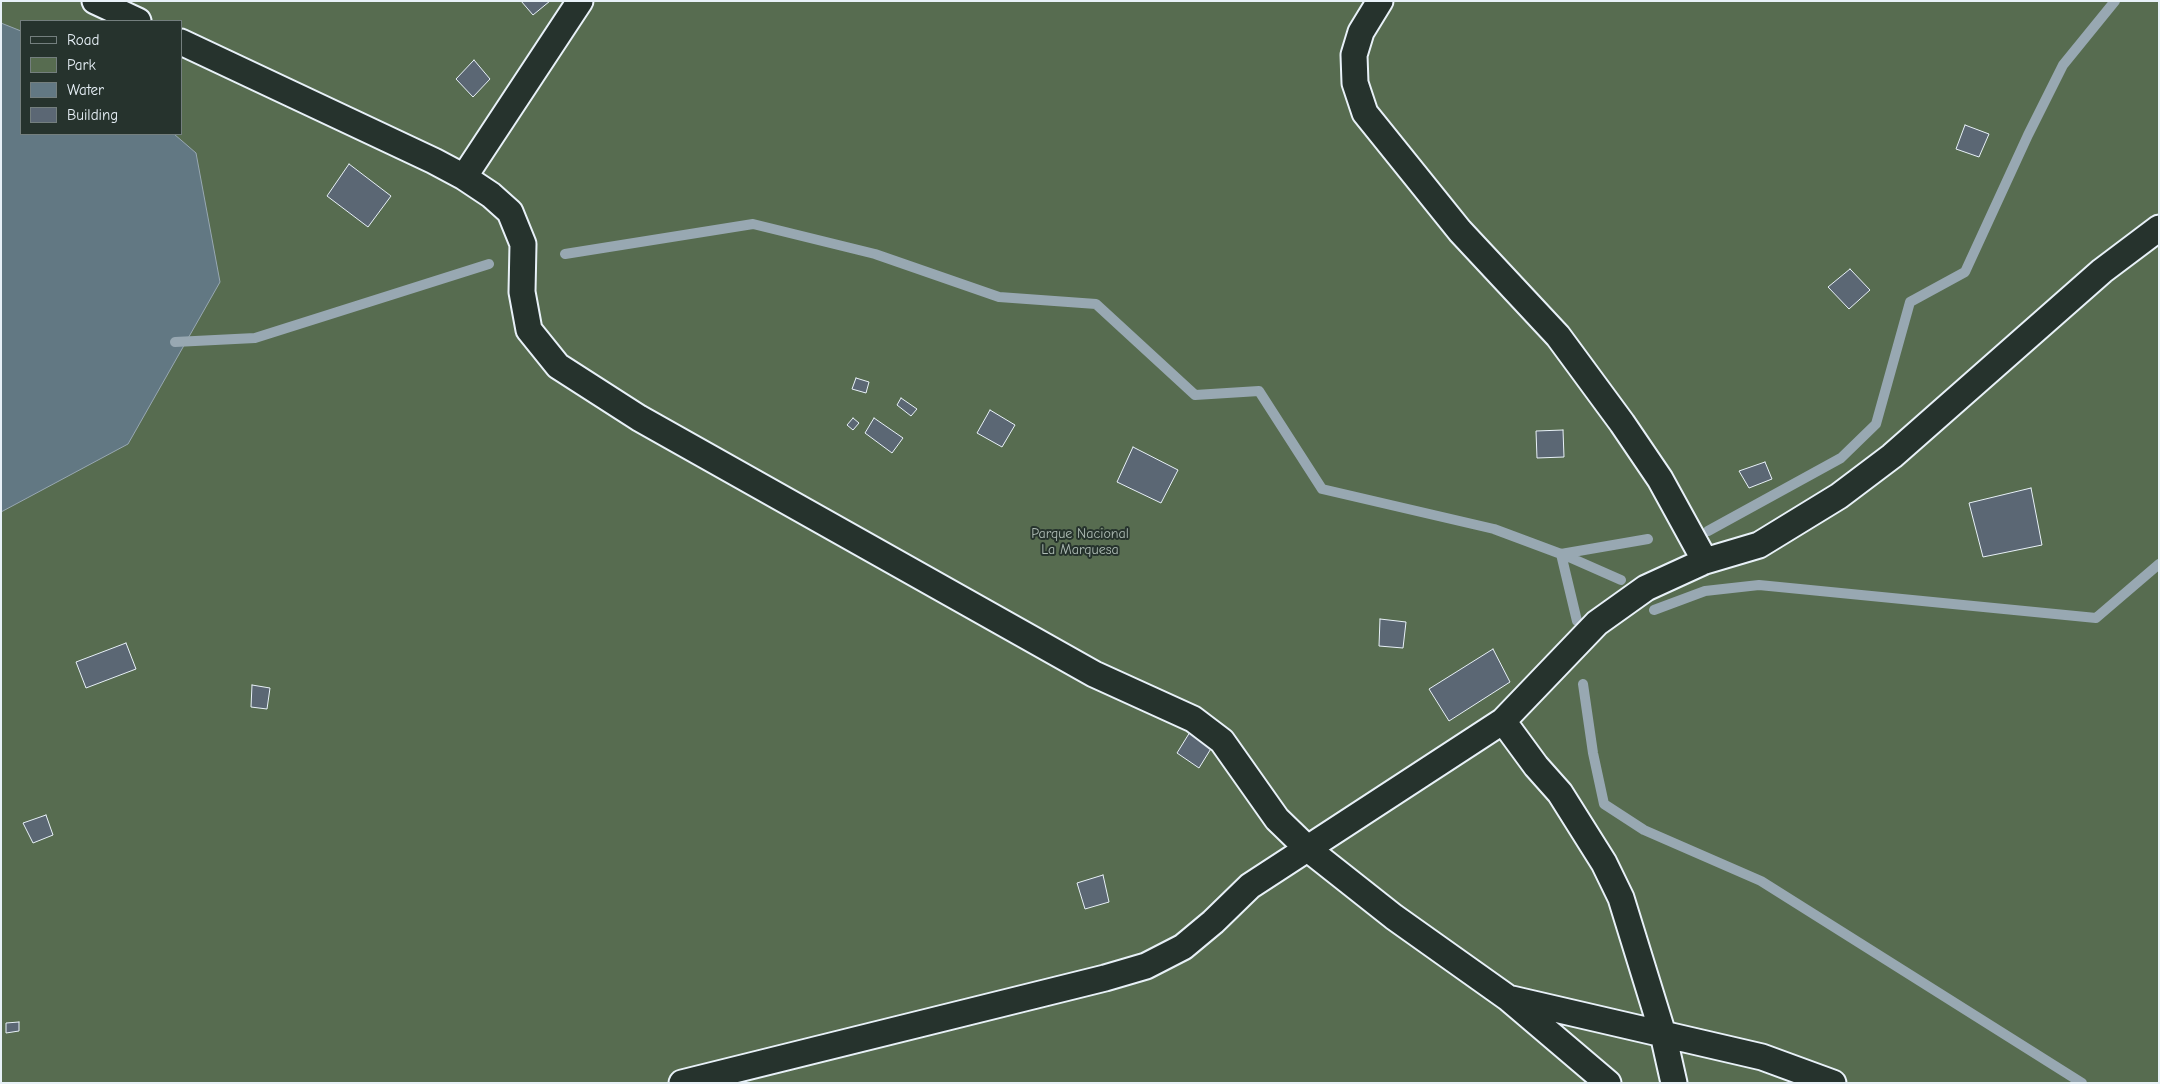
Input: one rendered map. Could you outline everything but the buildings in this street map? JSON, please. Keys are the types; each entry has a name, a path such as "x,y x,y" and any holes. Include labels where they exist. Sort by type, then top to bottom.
{"street":[{"path":"95,1 136,20"},
{"path":"464,177 580,1"},
{"path":"1380,1 1361,32 1354,55 1355,83 1365,113 1460,231 1558,336 1622,423 1660,479 1705,561"},
{"path":"182,42 464,177 491,195 510,212 523,244 522,292 529,330 558,366 639,418 1094,674 1193,719 1222,741 1277,819 1308,849 1394,918 1508,998 1608,1083"},
{"path":"682,1083 1105,978 1146,966 1182,947 1214,922 1250,886 1502,721 1597,624 1646,588 1705,561 1759,545 1839,496 1892,456 2102,271 2159,228"},
{"path":"1502,721 1536,766 1560,793 1608,872 1621,898 1663,1034 1674,1083"},
{"path":"1508,998 1762,1058 1833,1083"}],"green space":[{"name":"Parque Nacional La Marquesa","path":"1,1 2159,1 2159,1083 1,1083"}],"water":[{"path":"1,23 20,31 20,135 175,135 196,153 220,282 128,444 1,512"}],"waterway":[{"path":"1708,531 1841,458 1876,424 1910,302 1965,272 2028,135 2063,65 2115,1"},
{"path":"565,254 753,224 875,254 999,297 1096,304 1195,395 1259,391 1322,489 1494,529 1561,554 1648,539"},
{"path":"175,342 255,338 489,264"},
{"path":"1561,554 1577,621"},
{"path":"1562,554 1621,580"},
{"path":"1654,610 1705,591 1759,585 2096,618 2159,564"},
{"path":"1583,684 1593,753 1604,804 1644,830 1761,881 2082,1083"}]}
